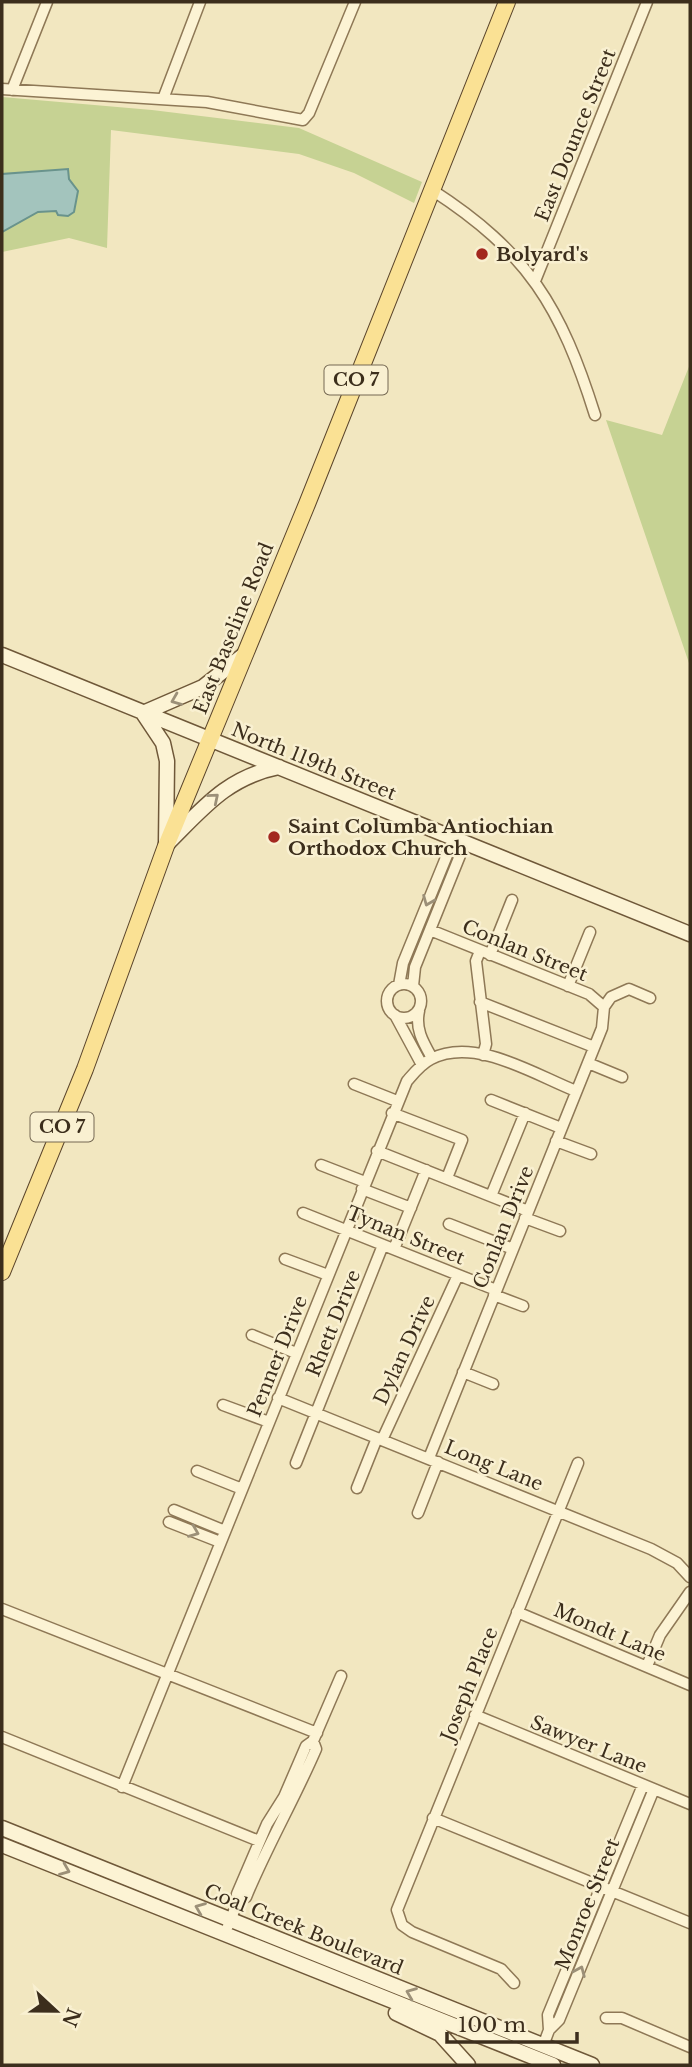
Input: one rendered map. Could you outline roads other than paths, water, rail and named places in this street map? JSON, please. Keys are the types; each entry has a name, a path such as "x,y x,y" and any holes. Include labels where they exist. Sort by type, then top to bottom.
{"main road":[{"name":"East Baseline Road","path":"2,1272 85,1069 166,846 507,2"},
{"path":"166,846 167,761 163,743 143,713 203,687 245,654"},
{"name":"North 119th Street","path":"2,655 690,934"},
{"path":"166,846 214,797 245,776 279,767"},
{"name":"Coal Creek Boulevard","path":"2,1828 231,1920 553,2065"},
{"name":"Coal Creek Boulevard","path":"2,1845 239,1941 538,2057 592,2065"},
{"path":"239,1941 303,1975 421,2023 440,2034 468,2065"}],"street":[{"path":"47,2 7,89 207,102 303,120 309,113 355,2"},
{"path":"163,99 200,2"},
{"name":"East Dounce Street","path":"535,281 647,2"},
{"path":"432,190 494,234 535,281 561,325 595,415"},
{"path":"459,840 415,967 413,986 422,1000 416,1021 419,1034 432,1058 462,1052 483,1055 576,1091"},
{"path":"422,1065 388,1007 388,996 399,985 403,963 459,840"},
{"path":"483,1055 486,1044 476,961 485,953 512,900"},
{"name":"Conlan Street","path":"430,930 589,994 604,1007"},
{"path":"568,986 590,932"},
{"path":"399,985 413,986"},
{"path":"604,1007 611,997 629,989 650,998"},
{"path":"480,1002 594,1047"},
{"name":"Conlan Drive","path":"418,1513 463,1372 602,1028 604,1007"},
{"path":"394,1016 410,1018 419,1011"},
{"name":"Penner Drive","path":"122,1787 397,1101 407,1081 432,1058"},
{"path":"588,1063 622,1077"},
{"path":"354,1084 397,1101"},
{"path":"491,1100 561,1128"},
{"path":"392,1113 462,1140 447,1178"},
{"path":"491,1196 525,1113"},
{"path":"556,1141 591,1154"},
{"path":"377,1151 491,1196 560,1231"},
{"path":"321,1165 411,1208"},
{"name":"Rhett Drive","path":"296,1463 388,1247 411,1208 426,1170"},
{"name":"Tynan Street","path":"303,1213 458,1275 523,1306"},
{"path":"449,1224 513,1249"},
{"path":"285,1259 327,1275"},
{"name":"Dylan Drive","path":"357,1488 458,1275"},
{"path":"251,1335 296,1353"},
{"path":"463,1372 492,1384"},
{"name":"Long Lane","path":"278,1398 651,1549 677,1563 690,1577"},
{"path":"223,1405 269,1423"},
{"name":"Joseph Place","path":"514,1983 501,1969 412,1933 398,1918 398,1902 578,1463"},
{"path":"197,1471 242,1489"},
{"path":"174,1510 225,1531"},
{"path":"169,1522 220,1542"},
{"path":"647,1666 660,1635 690,1592"},
{"path":"2,1609 315,1737"},
{"name":"Mondt Lane","path":"517,1612 690,1685"},
{"path":"225,1935 238,1901 237,1894 259,1841 296,1773 306,1746 315,1737 341,1676"},
{"name":"Sawyer Lane","path":"475,1716 690,1804"},
{"path":"2,1737 259,1841"},
{"path":"238,1901 246,1898 268,1845 292,1804 316,1749 315,1737"},
{"name":"Monroe Street","path":"538,2057 549,2030 559,2020 643,1785"},
{"name":"Monroe Street","path":"608,1889 654,1789"},
{"path":"433,1818 690,1923"},
{"path":"606,2018 622,2018 690,2046"}],"water":[{"path":"68,169 69,179 78,191 74,212 68,216 58,215 56,211 38,212 2,232 2,174"}],"place":[{"name":"Bolyard's","path":"482,254"},
{"name":"Saint Columba Antiochian Orthodox Church","path":"274,837"}]}
